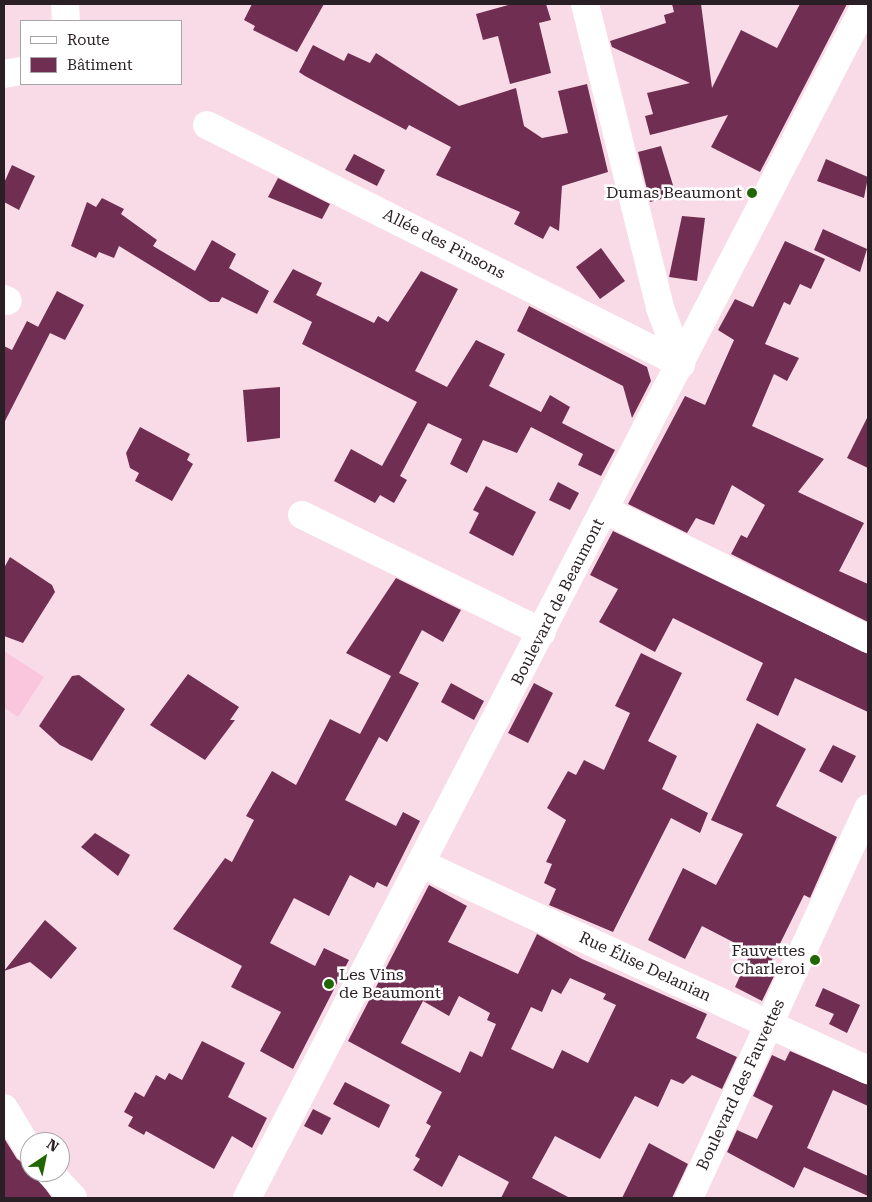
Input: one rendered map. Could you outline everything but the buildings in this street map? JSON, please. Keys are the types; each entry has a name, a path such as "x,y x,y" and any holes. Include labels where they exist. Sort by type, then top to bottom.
{"street":[{"path":"65,4 66,20"},
{"path":"585,4 660,308 681,364"},
{"name":"Boulevard de Beaumont","path":"247,1198 606,510 866,4"},
{"path":"4,74 20,71"},
{"name":"Allée des Pinsons","path":"207,125 681,364"},
{"path":"606,510 868,639"},
{"path":"302,515 542,632"},
{"name":"Boulevard des Fauvettes","path":"689,1198 868,808"},
{"name":"Rue Élise Delanian","path":"422,864 868,1070"},
{"path":"4,1108 20,1134"},
{"path":"58,1182 73,1198"}],"shaded area":[{"path":"4,651 44,677 18,717 4,708"}],"place":[{"name":"Dumas Beaumont","path":"752,193"},
{"name":"Fauvettes Charleroi","path":"815,960"},
{"name":"Les Vins de Beaumont","path":"329,984"}]}
